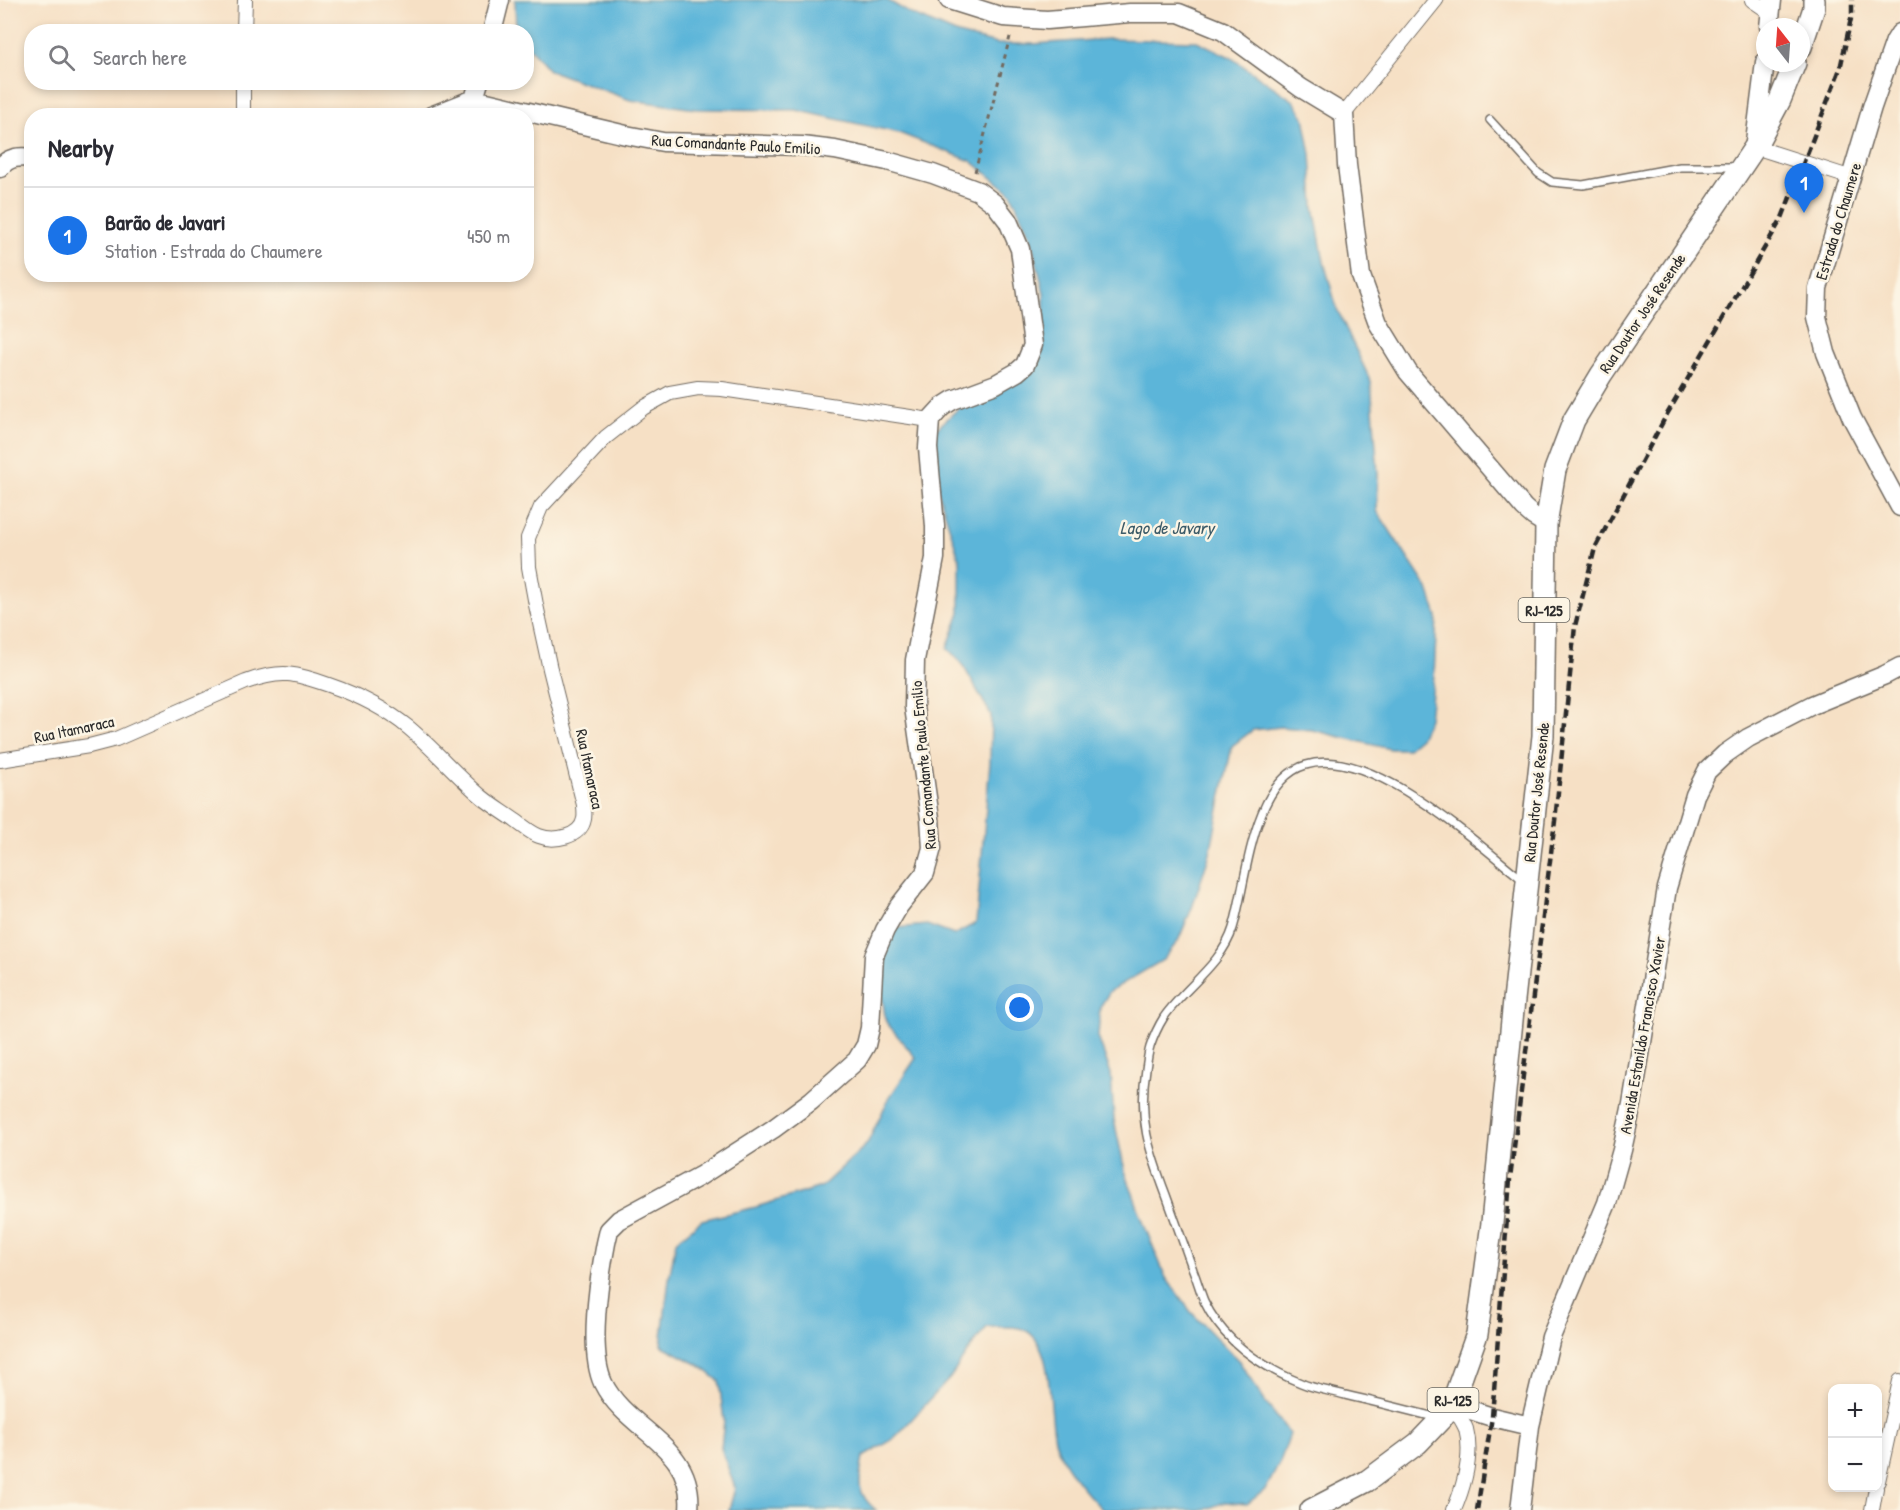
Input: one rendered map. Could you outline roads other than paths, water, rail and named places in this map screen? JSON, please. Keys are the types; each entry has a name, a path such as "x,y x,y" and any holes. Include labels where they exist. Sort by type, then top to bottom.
{"main road":[{"path":"1810,20 1814,0"},
{"name":"Rua Doutor José Resende","path":"1311,1510 1367,1481 1418,1443 1446,1411 1477,1334 1492,1223 1544,736 1545,524 1555,470 1574,420 1600,375 1755,147 1780,100 1791,72"}],"street":[{"path":"244,24 245,0"},
{"path":"494,24 500,0"},
{"path":"949,0 1003,18 1047,20 1180,7 1223,31 1301,88 1344,114"},
{"path":"1437,0 1344,114 1347,165 1361,276 1378,322 1408,372 1524,508 1545,524"},
{"path":"1752,0 1771,13"},
{"name":"Estrada do Chaumere","path":"1900,33 1895,41 1872,107 1818,288 1817,317 1826,353 1852,418 1900,507"},
{"path":"1764,72 1755,147 1852,178"},
{"path":"243,90 243,108"},
{"path":"446,108 477,91"},
{"name":"Rua Comandante Paulo Emilio","path":"477,91 626,135 663,142 802,146 835,150 899,164 978,190 995,204 1008,221 1020,249 1033,345 1025,365 996,384 952,400 930,420 928,448 935,526 935,558 915,660 914,707 930,818 932,848 925,873 899,906 874,956 870,1028 866,1045 857,1060 811,1101 773,1129 700,1176 619,1220 609,1230 594,1343 597,1366 604,1384 616,1401 675,1456 685,1475 690,1499 689,1510"},
{"path":"0,168 15,157 24,158"},
{"name":"Rua Itamaraca","path":"0,760 89,746 116,739 246,681 283,673 300,675 354,694 409,728 482,797 539,836 555,840 567,836 579,828 584,820 584,805 550,669 529,567 528,538 541,507 606,437 643,408 670,393 698,388 722,389 930,420"},
{"name":"Avenida Estanildo Francisco Xavier","path":"1520,1510 1530,1426 1551,1338 1607,1203 1622,1150 1632,1104 1667,888 1695,795 1707,771 1725,754 1748,738 1812,705 1900,667"},
{"path":"1882,1463 1900,1381"},
{"path":"1446,1411 1530,1426"},
{"path":"1446,1411 1466,1429 1467,1462 1462,1490 1454,1510"},
{"path":"1872,1510 1875,1492"}],"lane":[{"path":"1490,120 1538,173 1552,182 1582,185 1680,167 1741,167"},
{"path":"1446,1411 1303,1384 1265,1364 1234,1342 1220,1326 1205,1302 1164,1193 1148,1149 1142,1092 1149,1049 1164,1018 1218,956 1233,929 1249,851 1263,809 1281,781 1292,771 1306,764 1326,762 1347,764 1390,781 1446,820 1527,883"}],"water":[{"name":"Lago de Javary","path":"515,0 887,0 911,14 958,34 997,44 1108,39 1197,41 1230,57 1294,101 1304,117 1311,154 1314,207 1324,262 1337,309 1371,382 1378,474 1377,511 1428,589 1437,616 1429,718 1420,738 1407,749 1390,749 1312,730 1281,727 1253,730 1232,746 1210,853 1192,908 1178,941 1163,960 1110,991 1100,1007 1098,1037 1111,1074 1114,1120 1125,1171 1166,1278 1191,1312 1239,1361 1266,1403 1290,1434 1280,1462 1266,1489 1247,1504 1225,1502 1204,1510 1103,1510 1076,1480 1059,1452 1053,1430 1045,1361 1040,1345 1031,1334 1019,1328 987,1327 950,1378 900,1432 892,1440 863,1457 860,1486 869,1504 876,1510 729,1510 735,1488 721,1448 724,1421 719,1381 699,1365 661,1345 676,1241 702,1220 756,1207 821,1187 867,1144 889,1098 916,1058 886,1022 877,964 887,929 927,925 954,935 976,923 990,762 991,715 961,662 947,648 960,613 960,561 933,475 932,433 975,393 1020,373 1044,339 1044,293 1030,236 1011,193 971,161 899,133 796,110 696,109 630,100 549,70 534,53 534,24 516,24"}],"railway":[{"path":"1477,1510 1492,1417 1510,1179 1555,821 1575,626 1595,548 1666,416 1782,218 1840,69 1852,14 1852,0"}],"place":[{"name":"Barão de Javari","path":"1804,213"}]}
